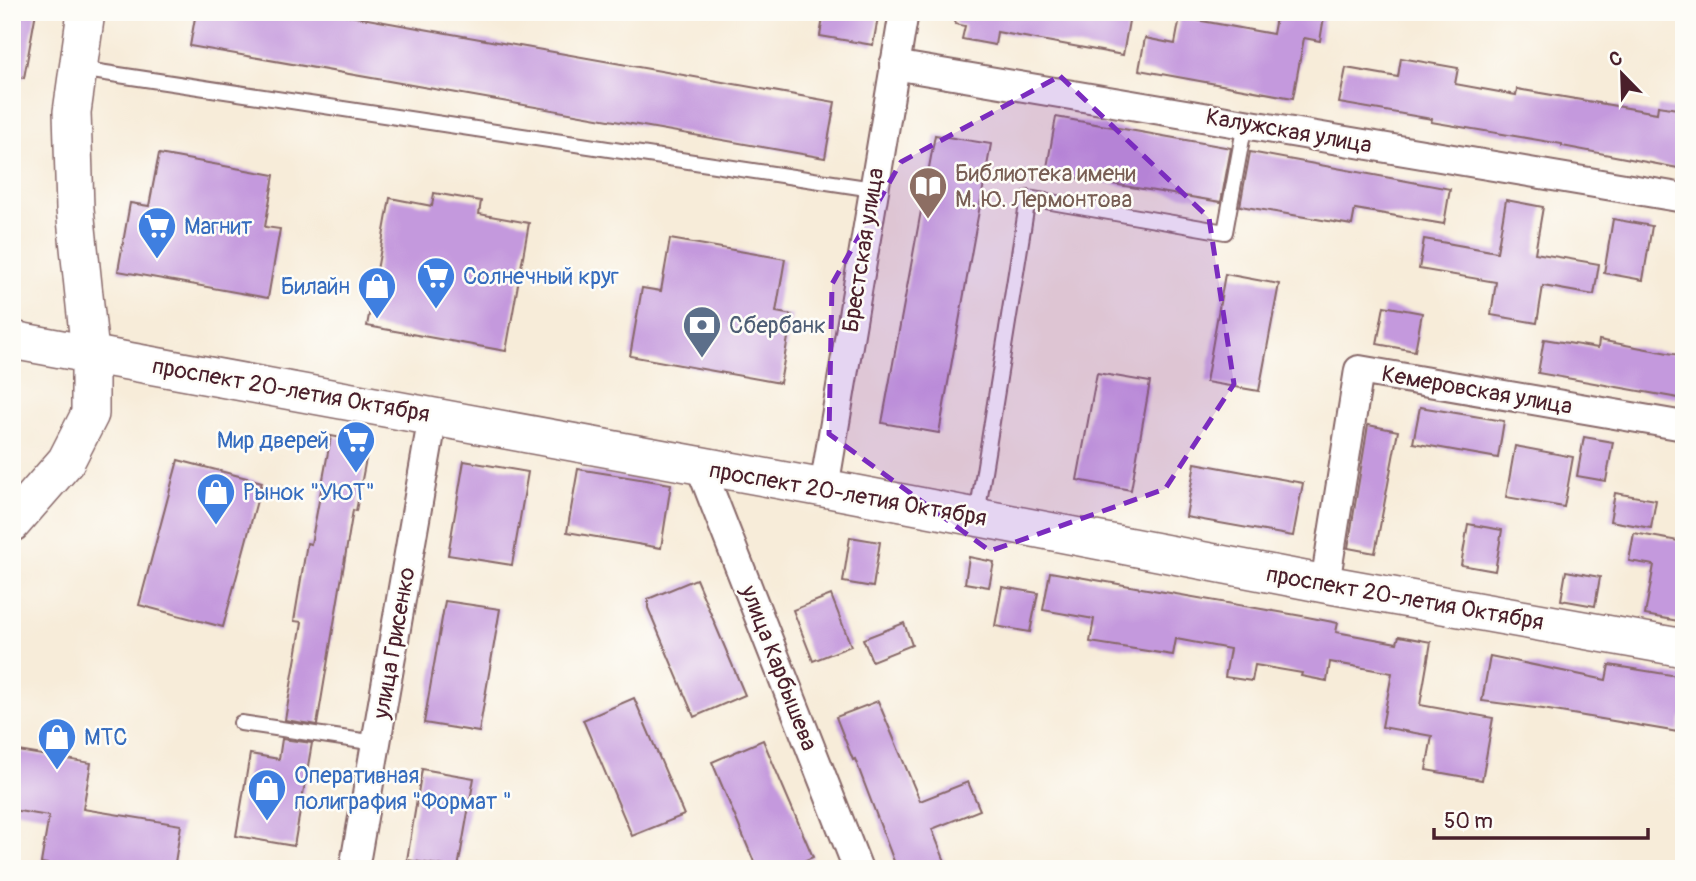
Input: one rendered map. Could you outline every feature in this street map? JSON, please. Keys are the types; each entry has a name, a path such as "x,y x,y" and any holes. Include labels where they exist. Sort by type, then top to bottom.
{"street":[{"path":"12,523 66,461 90,414 90,353 75,209 72,112 86,12"},
{"name":"Брестская улица","path":"824,488 904,12"},
{"name":"Калужская улица","path":"894,65 1684,198"},
{"name":"проспект 20-летия Октября","path":"12,340 1684,648"},
{"name":"Кемеровская улица","path":"1325,584 1359,370 1684,426"},
{"name":"улица Грисенко","path":"354,869 433,416"},
{"name":"улица Карбышева","path":"700,466 858,869"}],"lane":[{"path":"79,69 873,189"},
{"path":"976,517 1028,198 1225,232 1245,123"},
{"path":"242,723 376,743"}],"highlighted area":[{"path":"1060,76 1209,218 1234,384 1165,489 990,551 829,434 832,284 901,162"}],"building":[{"path":"12,12 36,12 24,78 12,76"},
{"path":"196,12 328,12 835,102 825,158 190,46"},
{"path":"824,12 879,12 873,45 820,36"},
{"path":"957,12 1116,12 1130,15 1123,55 997,32 995,45 962,39 965,26 955,24"},
{"path":"1277,12 1312,12 1312,15 1324,17 1320,41 1304,38 1293,98 1139,70 1145,38 1175,44 1180,17 1273,34"},
{"path":"1401,58 1458,68 1455,84 1516,95 1517,89 1657,113 1658,106 1684,110 1684,136 1678,168 1339,103 1346,68 1398,77"},
{"path":"1056,117 1231,148 1221,202 1046,173"},
{"path":"935,135 991,144 939,433 882,423"},
{"path":"1250,152 1450,189 1444,224 1355,209 1352,225 1240,206"},
{"path":"159,154 274,175 265,227 280,229 268,298 118,271 130,203 149,206"},
{"path":"434,193 481,201 479,214 529,223 506,351 367,326 390,198 432,206"},
{"path":"1506,200 1543,207 1535,253 1599,264 1594,295 1543,286 1537,323 1491,315 1496,282 1419,269 1424,239 1497,252"},
{"path":"1613,219 1652,226 1643,280 1604,273"},
{"path":"670,239 785,259 776,312 792,315 780,383 630,356 642,288 661,291"},
{"path":"1225,274 1279,284 1259,391 1206,382"},
{"path":"1384,306 1422,313 1415,351 1377,344"},
{"path":"1544,339 1598,348 1599,340 1684,356 1684,399 1538,373"},
{"path":"1097,373 1150,382 1131,490 1077,480"},
{"path":"1420,407 1504,421 1498,458 1413,443"},
{"path":"1368,425 1398,431 1375,553 1348,548"},
{"path":"331,436 369,443 356,511 353,510 317,725 285,720 302,622 294,621 307,543 311,544"},
{"path":"1584,437 1613,442 1606,481 1577,476"},
{"path":"1515,446 1573,457 1564,507 1506,497"},
{"path":"178,460 262,482 223,627 139,605"},
{"path":"464,461 528,472 512,565 448,555"},
{"path":"1195,463 1303,483 1293,536 1186,517"},
{"path":"578,469 671,484 661,548 567,532"},
{"path":"1615,493 1656,500 1651,528 1610,521"},
{"path":"1468,524 1502,530 1495,571 1461,565"},
{"path":"1634,533 1684,542 1684,622 1645,615 1654,565 1629,561"},
{"path":"850,537 880,542 873,587 843,582"},
{"path":"969,557 994,562 989,587 965,583"},
{"path":"1566,571 1600,577 1595,606 1561,600"},
{"path":"1050,572 1338,623 1336,632 1397,643 1399,636 1431,642 1420,705 1493,718 1482,780 1426,770 1432,736 1382,727 1392,673 1330,662 1327,681 1301,676 1302,673 1255,665 1252,681 1225,677 1230,649 1176,639 1173,655 1090,642 1094,619 1043,610"},
{"path":"696,579 745,695 694,717 648,608 648,599"},
{"path":"1002,587 1038,593 1030,632 995,626"},
{"path":"831,595 851,646 813,661 793,610"},
{"path":"445,601 500,609 479,732 424,723"},
{"path":"904,623 912,645 872,661 863,639"},
{"path":"1490,656 1606,680 1609,665 1684,677 1684,717 1681,717 1678,732 1482,701"},
{"path":"634,698 684,815 632,836 583,720"},
{"path":"878,701 920,801 968,782 980,810 932,829 948,869 897,869 836,717"},
{"path":"282,739 312,743 294,846 236,836 250,754 279,759"},
{"path":"763,740 813,857 785,869 757,869 712,762"},
{"path":"12,750 91,763 83,809 181,825 174,869 78,869 41,863 49,816 12,810"},
{"path":"422,769 474,778 458,868 407,860"}],"place":[{"name":"Библиотека имени М. Ю. Лермонтова","path":"928,220"},
{"name":"Магнит","path":"157,260"},
{"name":"Солнечный круг","path":"436,310"},
{"name":"Билайн","path":"377,320"},
{"name":"Сбербанк","path":"702,359"},
{"name":"Мир дверей","path":"356,474"},
{"name":"Рынок \"УЮТ\"","path":"216,526"},
{"name":"МТС","path":"57,771"},
{"name":"Оперативная полиграфия \"Формат \"","path":"267,822"}]}
